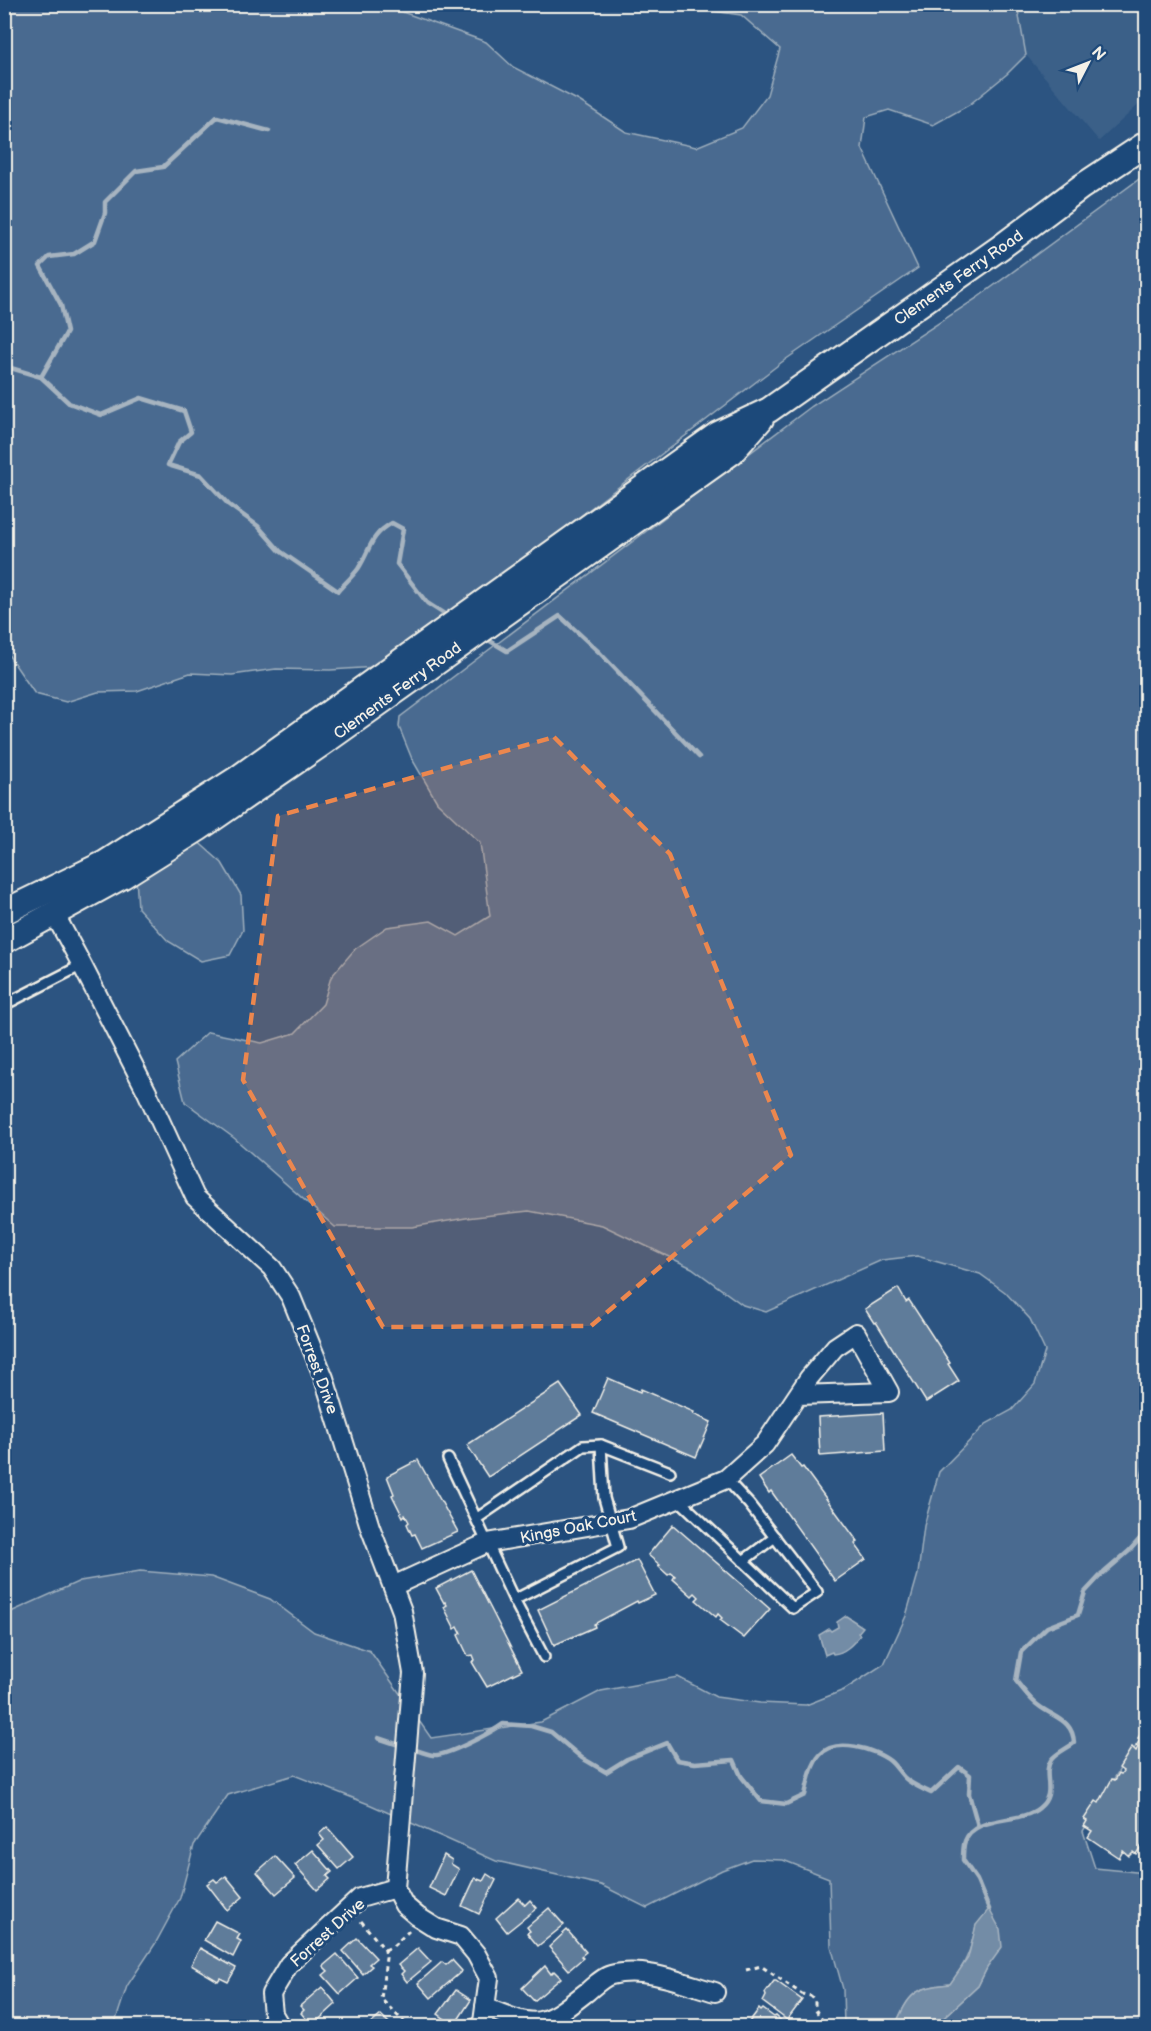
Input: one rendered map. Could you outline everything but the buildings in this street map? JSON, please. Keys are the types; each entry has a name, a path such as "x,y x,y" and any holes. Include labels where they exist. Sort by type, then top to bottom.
{"main road":[{"name":"Clements Ferry Road","path":"4,912 105,863 437,649 490,611 732,452 769,411 1001,247 1081,187 1146,144"},
{"name":"Clements Ferry Road","path":"4,941 123,876 198,829 323,743 437,649"}],"street":[{"name":"Forrest Drive","path":"54,913 147,1092 195,1197 272,1268 291,1297 324,1378 370,1527 402,1611 413,1673 395,1887 360,1898 289,1964 271,1994 273,2014 279,2026"},
{"name":"Kings Oak Court","path":"393,1586 487,1543 629,1519 726,1479 765,1444 798,1395 835,1347 856,1333 889,1392 798,1395"},
{"path":"395,1887 404,1905 417,1916 436,1928 461,1936 476,1954 489,1977 483,2022 479,2026"},
{"path":"485,2007 512,2019 536,2024 557,2016 607,1975 626,1972 653,1975 715,1992"}],"lane":[{"path":"4,1005 82,965"},
{"path":"514,1600 618,1546 604,1498 601,1445"},
{"path":"476,1519 583,1446 601,1445 670,1472"},
{"path":"448,1459 514,1600 544,1657"},
{"path":"678,1499 793,1608 817,1592 749,1504 726,1479"},
{"path":"743,1561 775,1537"}],"path":[{"path":"350,1908 385,1950 381,2000 408,2026"},
{"path":"385,1950 404,1937 412,1928 417,1916"},
{"path":"746,1970 761,1966 802,1994 812,1996 815,2001 814,2009 826,2026"}],"highlighted area":[{"path":"554,737 670,854 791,1155 591,1326 383,1327 243,1080 278,816"}],"shaded area":[{"path":"4,5 383,5 486,42 513,67 579,101 626,132 696,147 742,128 767,95 780,49 741,15 713,11 702,5 1017,5 1026,55 969,105 933,125 889,110 866,117 862,148 918,268 782,362 395,658 377,667 330,670 276,669 232,675 190,673 137,691 98,692 66,702 35,694 5,650"},
{"path":"1017,5 1146,5 1146,98 1099,141 1026,55"},
{"path":"1146,174 1146,1735 1127,1757 1083,1831 1095,1868 1146,1873 1146,2026 935,2026 978,1986 987,1968 976,1925 967,1956 950,1984 928,1987 914,1994 904,2006 895,2026 844,2026 843,1989 831,1946 829,1878 783,1860 752,1859 722,1870 647,1908 601,1885 496,1861 371,1805 294,1775 228,1795 194,1845 180,1898 155,1944 127,1986 114,2026 5,2026 4,1615 80,1581 140,1571 211,1577 270,1599 314,1632 370,1651 431,1738 541,1722 601,1691 678,1677 716,1697 760,1703 806,1705 844,1690 884,1664 906,1616 918,1574 924,1526 939,1472 986,1424 1012,1410 1035,1384 1045,1351 1030,1319 1005,1292 980,1274 917,1256 882,1260 766,1312 743,1305 692,1268 602,1225 529,1211 412,1227 335,1227 234,1138 185,1102 175,1062 208,1032 262,1043 295,1033 323,1004 331,977 355,949 387,927 431,921 458,936 490,916 480,843 437,802 412,759 399,727 400,717 812,406 977,298"},
{"path":"194,838 222,863 241,895 243,930 230,955 201,961 168,941 138,908 136,877"},
{"path":"846,1616 863,1627 858,1633 860,1635 845,1650 825,1655 819,1635 838,1627 837,1622"},
{"path":"989,1909 1000,1929 1002,1947 978,1986 935,2026 895,2026 904,2006 914,1994 928,1987 950,1984 968,1958 976,1925"}],"waterway":[{"path":"41,377 67,332 61,305 40,266 49,257 74,254 95,241 105,213 105,202 136,171 163,167 217,117 269,131"},
{"path":"4,366 41,377 69,403 101,415 141,398 184,411 191,432 179,442 168,465 201,475 229,505 258,526 280,551 338,591 358,569 371,543 384,528 392,523 403,529 397,564 427,603 449,617"},
{"path":"485,638 507,651 560,616 600,653 699,757"},
{"path":"1146,1463 1143,1475 1146,1497"},
{"path":"989,1909 977,1880 963,1860 965,1841 978,1827 1031,1813 1039,1808 1045,1802 1049,1790 1048,1766 1051,1760 1074,1743 1073,1735 1067,1724 1036,1704 1016,1681 1021,1652 1047,1627 1078,1615 1085,1592 1146,1532"},
{"path":"410,1748 439,1755 469,1743 503,1724 531,1726 551,1732 582,1758 606,1772 627,1759 667,1743 677,1760 695,1763 734,1760 741,1776 761,1801 786,1804 805,1795 812,1769 820,1755 835,1747 855,1747 875,1752 892,1763 909,1781 931,1793 959,1767 970,1775 969,1794 978,1826"},
{"path":"378,1738 402,1746"}]}
